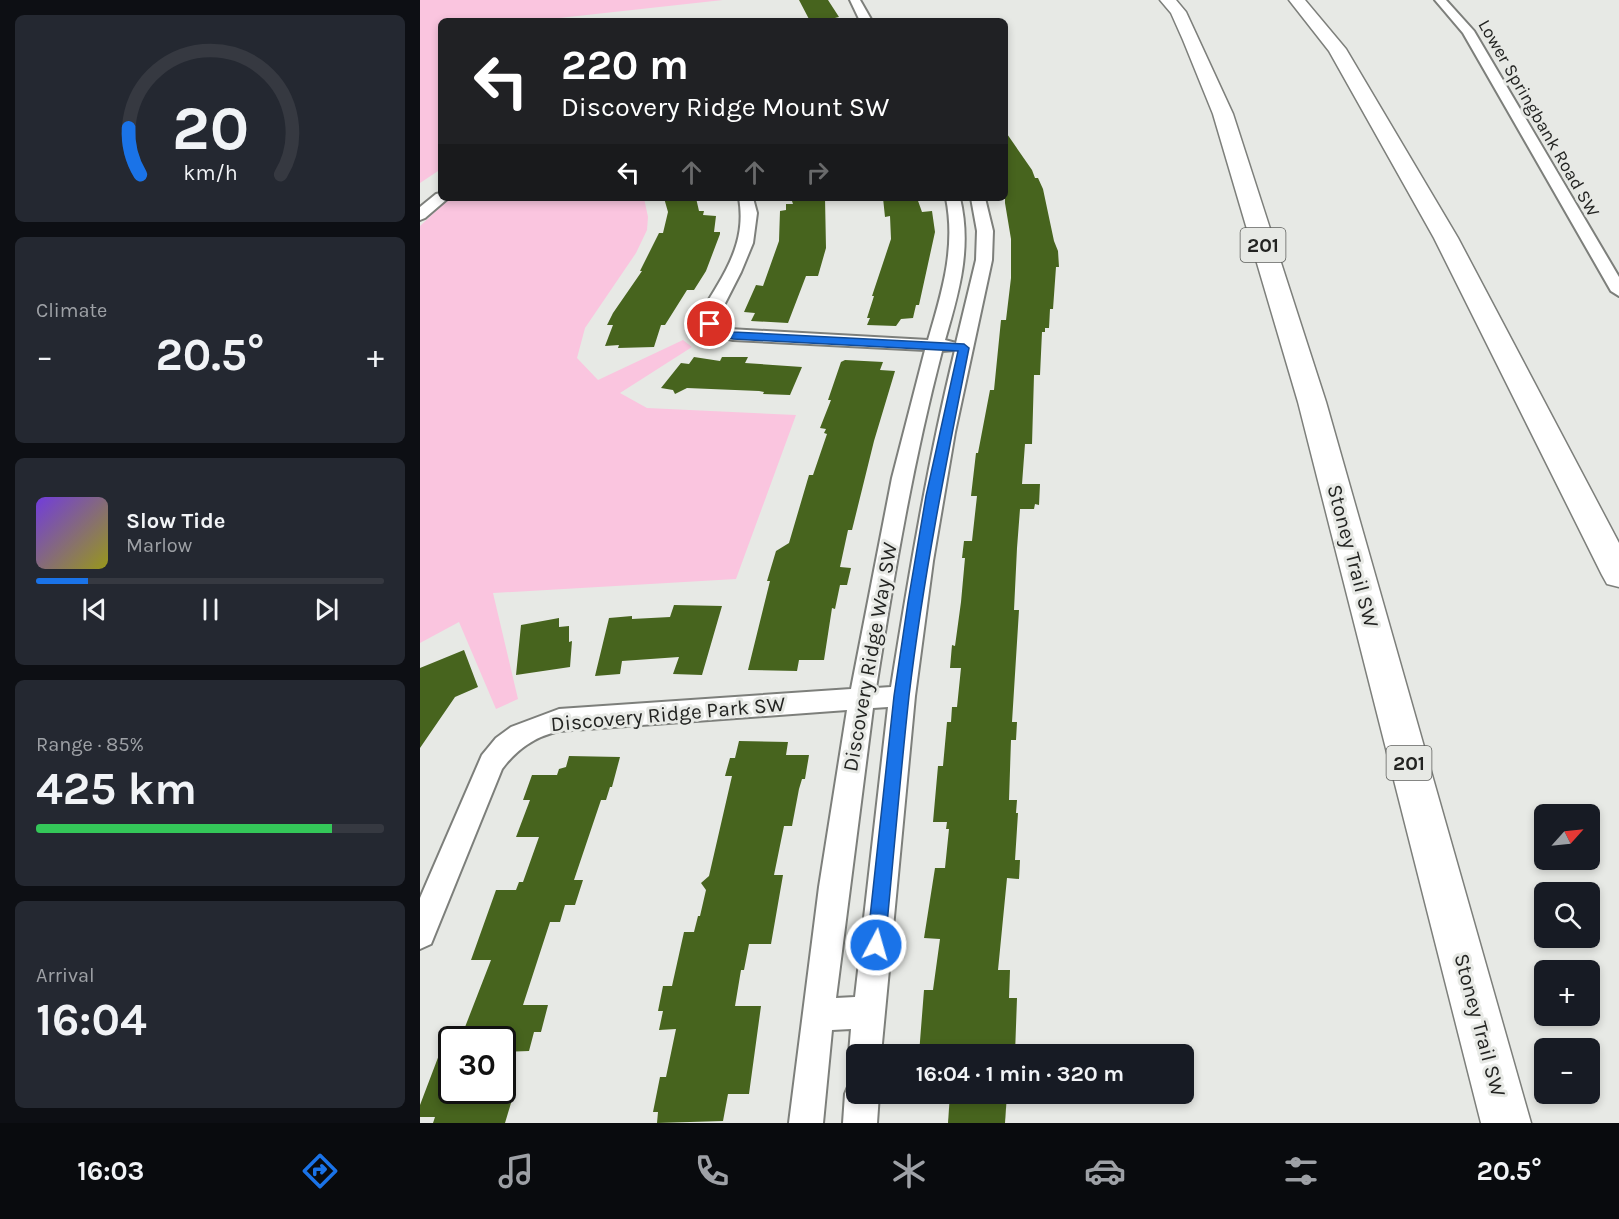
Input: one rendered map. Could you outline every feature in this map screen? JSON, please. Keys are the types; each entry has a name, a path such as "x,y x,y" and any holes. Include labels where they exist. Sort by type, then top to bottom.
{"highway":[{"path":"1156,0 1179,36 1196,74 1213,89"},
{"name":"Stoney Trail SW","path":"1168,0 1178,12 1213,89 1312,402 1506,1123"},
{"path":"1297,0 1337,50 1446,238 1619,575"},
{"path":"1318,0 1357,45"},
{"path":"1395,112 1437,194 1446,238"}],"street":[{"path":"855,0 864,18"},
{"name":"Lower Springbank Road SW","path":"1440,0 1468,31 1619,291"},
{"path":"420,195 438,190"},
{"path":"420,215 438,191"},
{"path":"746,201 749,221 746,241 741,259 708,318 713,328 724,334 733,335 964,348"},
{"name":"Discovery Ridge Way SW","path":"806,1123 818,1014 860,699 898,495 958,261 960,228 967,204"},
{"name":"Discovery Ridge Way SW","path":"867,1044 902,696 932,496 984,261 985,231 967,204"},
{"path":"898,495 932,496"},
{"name":"Discovery Ridge Park SW","path":"420,934 491,763 504,746 518,734 538,725 558,720 902,696"},
{"path":"818,1014 869,1012"},
{"path":"860,1123 861,1104"}],"shaded area":[{"path":"420,0 723,0 559,18 438,18 438,171 420,183"},
{"path":"447,201 645,201 648,217 647,230 636,253 585,328 577,358 598,380 683,340 692,347 620,393 647,408 796,415 736,579 493,593 518,699 496,709 459,622 420,643 420,226"}],"building":[{"path":"799,0 828,0 839,17 835,18 808,18"},
{"path":"1008,135 1035,178 1038,178 1043,189 1058,251 1059,267 1056,267 1053,309 1050,309 1049,328 1045,328 1045,332 1042,332 1040,375 1034,375 1032,444 1025,444 1022,484 1040,484 1039,505 1035,504 1034,509 1020,509 1017,548 1014,610 1019,610 1012,722 1017,722 1016,740 1011,740 1009,800 1017,800 1015,860 1020,860 1019,879 1007,878 998,970 1010,970 1009,998 1017,998 1015,1044 920,1044 924,990 933,990 940,939 924,938 935,868 945,868 949,829 946,829 947,822 933,822 938,766 943,766 947,722 951,722 952,707 957,707 961,668 950,668 952,645 955,646 961,602 965,558 962,558 964,541 972,541 977,496 971,496 976,453 978,453 990,390 994,390 1001,320 1006,320 1011,278 1011,239 1005,203 1008,201"},
{"path":"665,201 697,201 699,211 704,211 703,215 716,216 714,232 720,232 720,234 706,271 694,290 687,290 665,325 661,325 654,347 605,346 613,325 607,325 642,271 640,271 659,233 663,233 668,212"},
{"path":"792,201 825,201 826,248 818,276 806,276 788,323 751,321 755,313 744,312 756,285 763,286 779,241 780,211 786,210 786,204 793,204"},
{"path":"883,201 918,201 922,212 932,211 935,232 919,305 916,305 913,318 901,319 896,326 867,325 874,296 872,296 891,239 890,216 885,217"},
{"path":"694,357 720,361 722,357 748,357 745,363 802,367 790,395 763,394 764,392 759,391 687,388 675,394 673,390 661,388 681,363 689,364"},
{"path":"845,360 883,362 880,370 895,371 874,441 852,530 848,530 840,567 851,568 847,585 840,585 835,609 832,608 824,660 799,660 797,671 748,670 770,581 767,581 776,551 789,543 809,475 813,475 827,434 824,433 826,429 820,428 831,400 828,400 841,362"},
{"path":"674,605 722,606 702,675 673,674 679,657 622,661 620,674 595,676 609,618 670,617"},
{"path":"559,618 559,627 569,626 569,642 572,641 570,667 516,675 521,625"},
{"path":"464,650 478,687 455,697 420,748 420,668"},
{"path":"739,741 788,742 786,755 809,755 805,779 802,779 799,789 792,826 784,826 774,875 783,875 771,944 749,944 744,970 741,970 735,1006 761,1006 749,1094 728,1094 723,1121 657,1123 658,1112 653,1112 660,1077 666,1077 676,1029 659,1030 663,1011 658,1011 663,986 672,986 684,932 694,932 698,916 700,916 706,890 701,883 709,876 732,776 725,776 730,758 735,758"},
{"path":"569,756 620,757 612,787 610,787 606,800 601,800 574,880 583,880 575,905 565,905 560,922 550,922 523,1005 548,1005 541,1032 534,1032 529,1051 516,1051 516,1026 465,1026 491,960 471,960 496,890 516,890 519,882 523,882 539,837 516,837 530,800 523,800 532,775 557,775 559,769 566,767"},
{"path":"438,1058 438,1104 511,1104 505,1123 433,1123 435,1117 420,1117 420,1105"},
{"path":"949,1104 1006,1104 1005,1123 948,1123"}],"route":[{"path":"710,324 717,331 733,335 964,348 932,496 915,602 902,696 876,945"}]}
